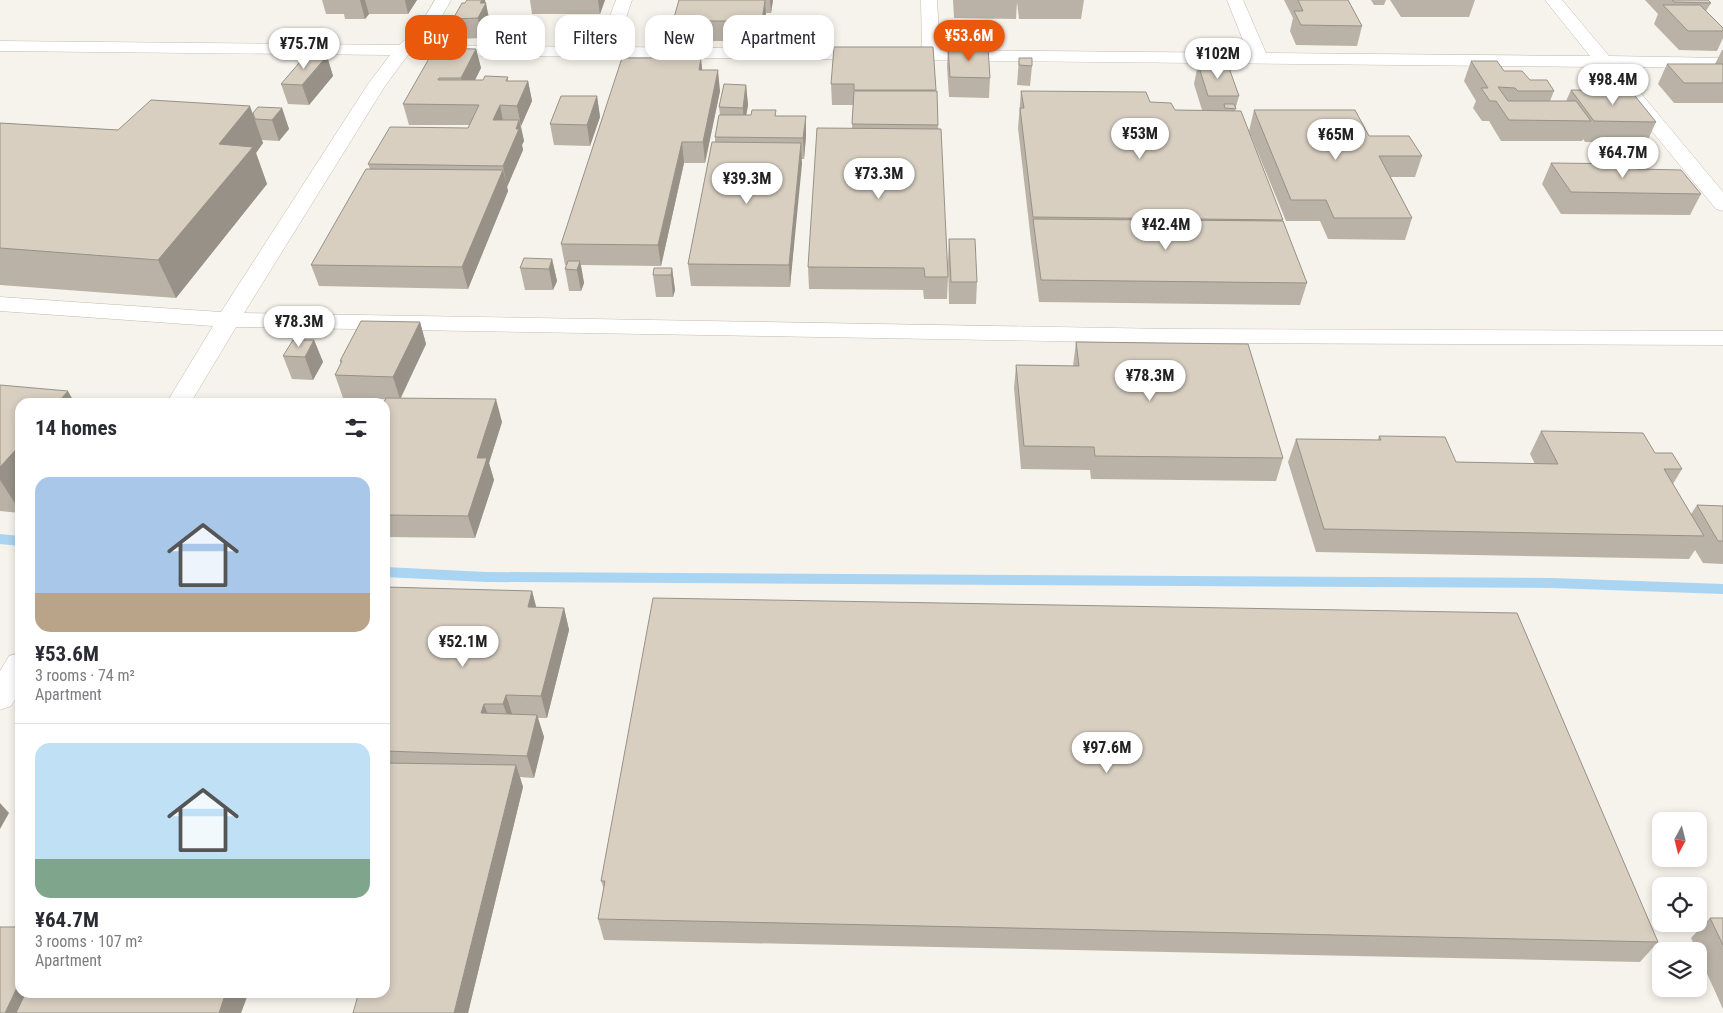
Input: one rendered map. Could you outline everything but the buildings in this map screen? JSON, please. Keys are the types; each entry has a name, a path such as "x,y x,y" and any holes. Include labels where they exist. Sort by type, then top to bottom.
{"street":[{"path":"181,398 228,320 377,84 404,49 424,33 443,0"},
{"path":"619,15 624,0"},
{"path":"929,0 931,54"},
{"path":"1235,0 1259,59"},
{"path":"1553,0 1723,205"},
{"path":"0,46 555,51"},
{"path":"635,52 1723,63"},
{"path":"0,304 228,320 1169,336 1723,338"},
{"path":"0,697 15,673"}],"waterway":[{"path":"0,539 15,540"},
{"path":"390,572 486,577 1552,583 1723,589"}]}
